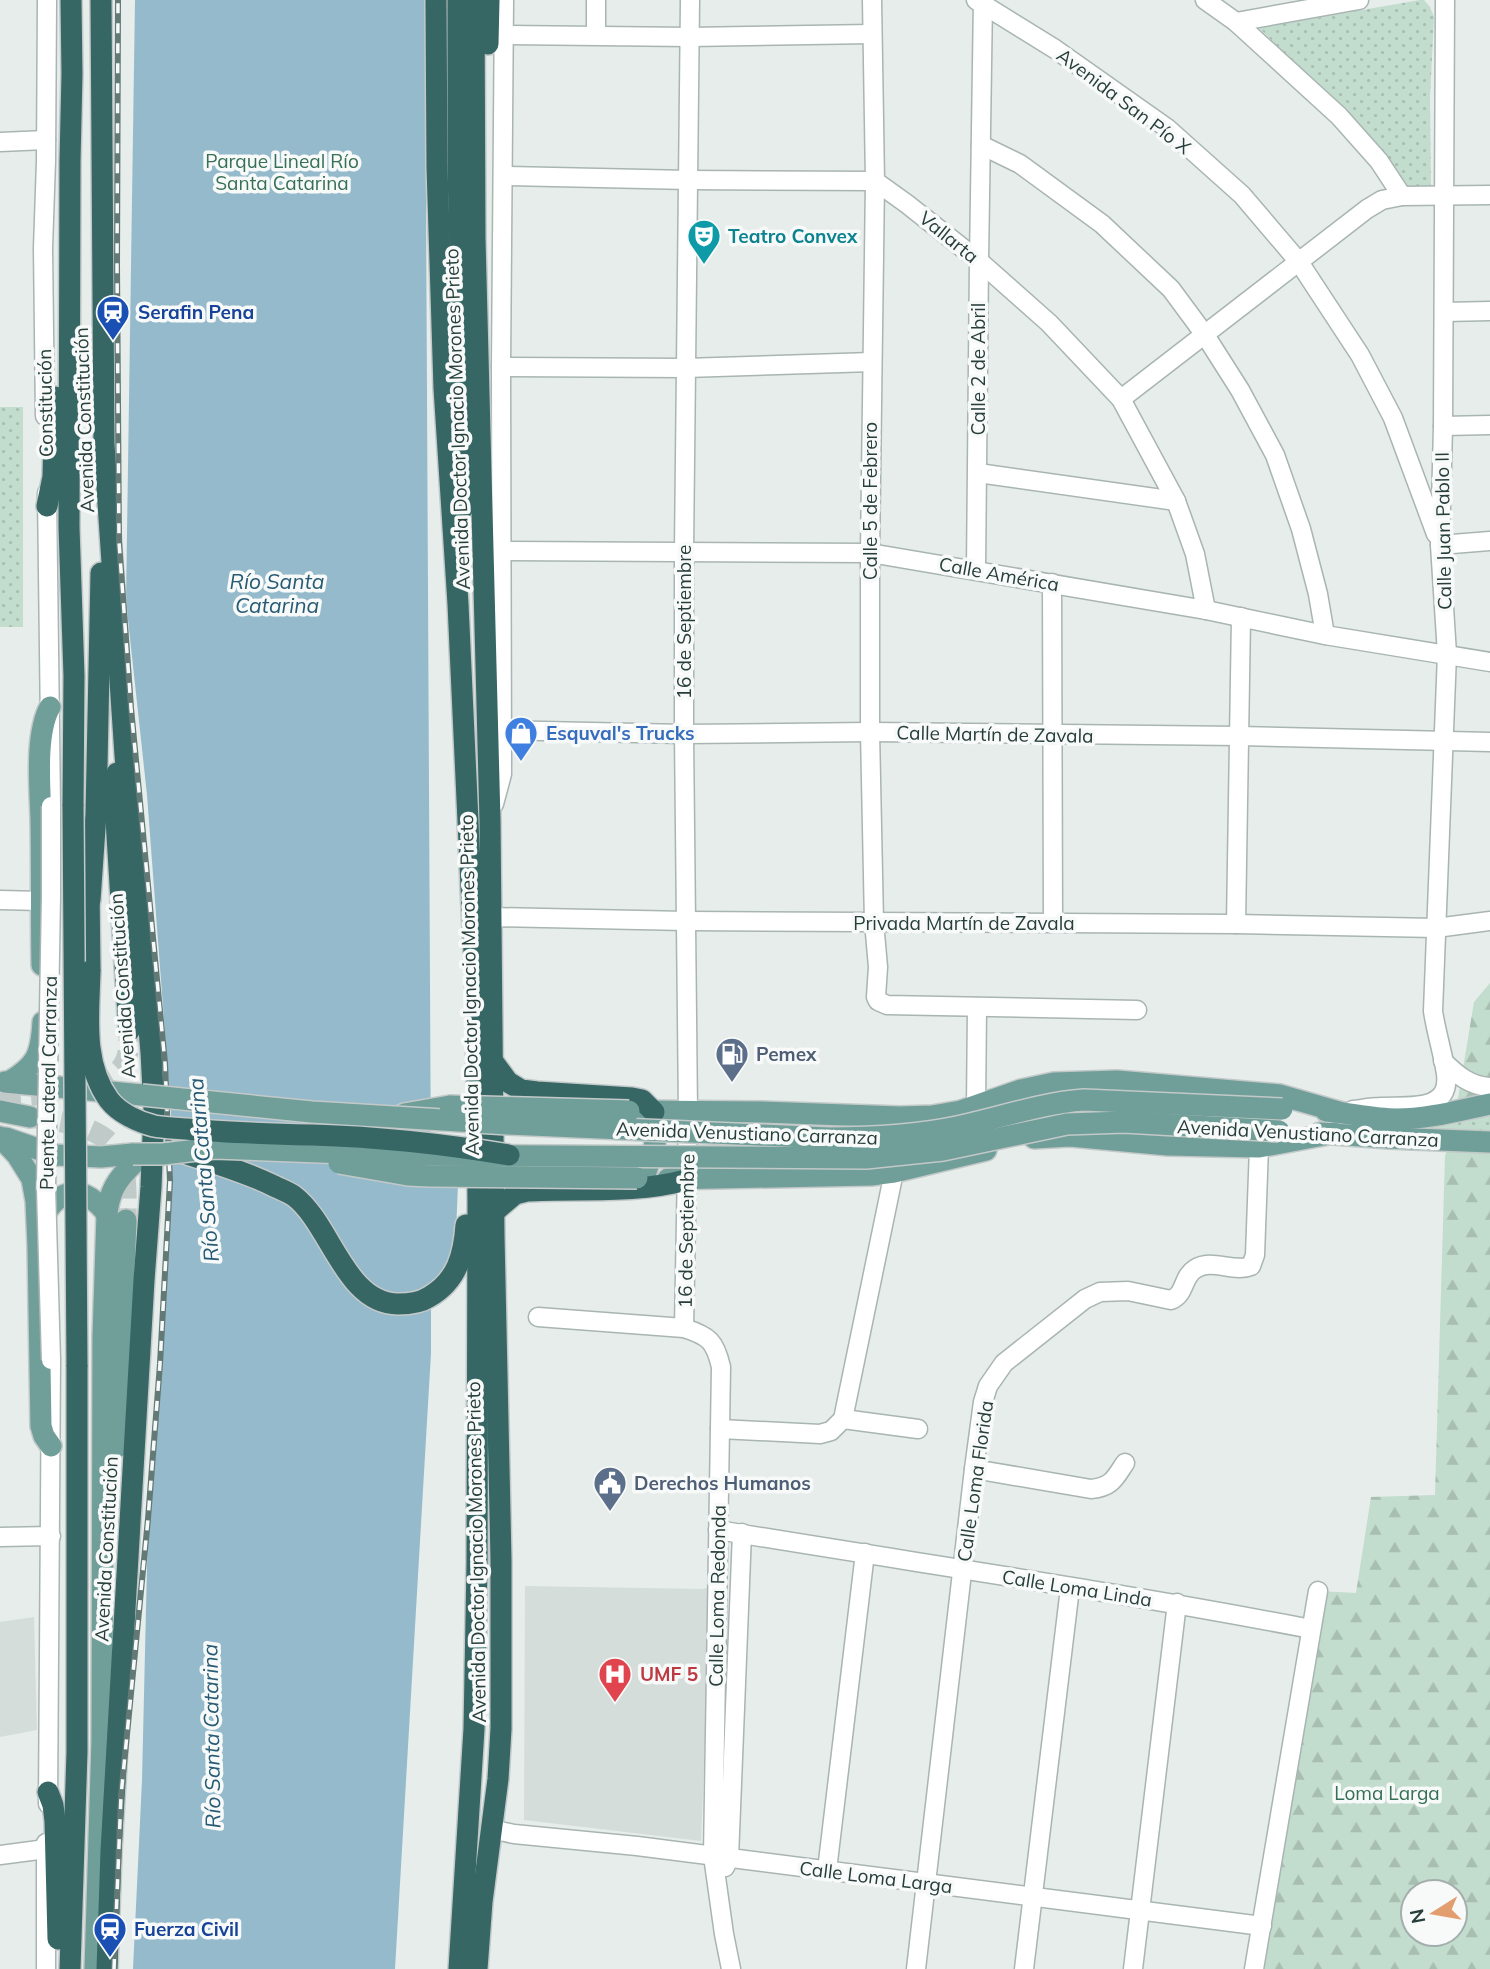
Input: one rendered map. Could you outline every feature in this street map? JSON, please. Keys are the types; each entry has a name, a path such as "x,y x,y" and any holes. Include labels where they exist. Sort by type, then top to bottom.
{"highway":[{"name":"Avenida Constitución","path":"70,1969 77,1752 74,676 69,527 71,0"},
{"name":"Avenida Constitución","path":"102,0 104,443 125,755 151,1052 153,1109 151,1187 111,1851 107,1969"},
{"name":"Avenida Doctor Ignacio Morones Prieto","path":"436,0 443,388 458,604 476,995 477,1078 477,1563 474,1729 459,1969"},
{"path":"458,0 458,168 465,460 458,604"},
{"name":"Avenida Doctor Ignacio Morones Prieto","path":"474,0 475,239 490,821 501,1560 498,1779 482,1902 477,1969"},
{"path":"479,354 487,242 489,0"},
{"path":"47,506 53,477 60,160 72,74"},
{"path":"90,900 95,827 104,443"},
{"path":"74,676 85,732 92,1065 109,1100 119,1111 154,1126 428,1143 509,1155"},
{"path":"125,755 115,779 115,803 129,1031"},
{"path":"171,1152 237,1170 293,1196 315,1218 349,1273 364,1291 376,1300 390,1304 408,1304 427,1299 446,1285 464,1250 467,1210 467,1021 471,883"},
{"path":"494,1063 508,1082 521,1090 632,1098 642,1100 654,1112"},
{"path":"494,1212 515,1194 527,1191 640,1188 686,1180"},
{"path":"48,1792 55,1821 58,1969"}],"main road":[{"path":"4,1082 20,1075 34,1063 41,1046 43,1008 40,788 42,730 44,717 50,707"},
{"path":"391,1117 450,1107 932,1116 976,1107 1021,1090 1054,1083 1117,1081 1280,1095 1339,1112"},
{"name":"Avenida Venustiano Carranza","path":"4,1082 266,1109 771,1136 879,1138 922,1133 1070,1101 1339,1112 1398,1119 1490,1104"},
{"path":"1070,1136 1085,1120 1088,1109 1073,1082"},
{"path":"0,1111 30,1117"},
{"path":"641,1178 654,1144 654,1112"},
{"path":"729,1179 715,1161 712,1142 715,1130 721,1122 741,1112"},
{"name":"Avenida Venustiano Carranza","path":"0,1137 55,1155 134,1159 215,1148 397,1155 866,1158 943,1150 1043,1128 1090,1122 1490,1142"},
{"path":"286,1150 304,1157 364,1168 430,1176 686,1180 871,1175 952,1159 1018,1140 1048,1136 1168,1145 1259,1147 1334,1133"},
{"path":"0,1137 17,1155 32,1179 38,1228 41,1426 51,1446"},
{"name":"Avenida Constitución","path":"95,1969 103,1603 116,1462 125,1273 116,1217 108,1200 113,1187 134,1159"},
{"path":"38,1228 52,1204 66,1194 85,1194 116,1217"}],"street":[{"name":"Constitución","path":"47,0 43,248 51,806"},
{"path":"490,821 502,774 504,0"},
{"path":"596,35 597,0"},
{"name":"16 de Septiembre","path":"684,1328 688,1113 684,551 690,0"},
{"name":"Calle 5 de Febrero","path":"872,0 875,181 870,732 876,992 878,1001 887,1005 977,1007"},
{"path":"1205,0 1236,22 1339,116 1379,161 1402,196"},
{"path":"1236,22 1359,0"},
{"name":"Calle Juan Pablo II","path":"1339,1112 1433,1102 1441,1095 1446,1085 1433,1011 1447,654 1440,545 1445,0"},
{"name":"Calle 2 de Abril","path":"976,570 981,2"},
{"name":"Avenida San Pío X","path":"981,2 1055,49 1167,128 1242,195 1299,262 1339,320 1393,418 1440,545"},
{"path":"503,35 690,37 872,34"},
{"path":"0,142 46,140"},
{"path":"981,145 1020,164 1102,224 1171,289 1205,335 1240,390 1275,455 1301,528 1318,594 1325,635"},
{"path":"503,176 875,181"},
{"name":"Vallarta","path":"875,181 979,261 1049,323 1121,400 1176,501 1195,554 1206,610"},
{"path":"1121,400 1382,200 1402,196 1490,195"},
{"path":"1444,312 1490,311"},
{"path":"501,367 686,368 872,362"},
{"path":"1443,426 1490,425"},
{"path":"978,473 1176,501"},
{"path":"1440,545 1490,541"},
{"name":"Calle América","path":"501,551 870,553 1490,662"},
{"path":"1052,583 1053,923"},
{"path":"1237,924 1241,617"},
{"name":"Calle Martín de Zavala","path":"501,730 684,734 870,732 1239,736 1490,742"},
{"name":"Puente Lateral Carranza","path":"51,806 47,1188 51,1446"},
{"path":"0,900 41,901"},
{"name":"Privada Martín de Zavala","path":"491,917 1436,928 1490,921"},
{"path":"976,1107 977,1007 1137,1010"},
{"path":"1443,1061 1470,1083 1490,1087"},
{"name":"Calle Loma Florida","path":"916,1969 974,1469 983,1402 988,1386 1004,1363 1085,1299 1100,1292 1128,1291 1171,1300 1181,1294 1188,1276 1196,1268 1211,1265 1241,1269 1251,1266 1255,1255 1259,1147"},
{"path":"720,1429 820,1434 831,1431 843,1419 894,1172"},
{"path":"538,1317 684,1328"},
{"name":"Calle Loma Redonda","path":"684,1328 710,1339 721,1367 718,1530 721,1857"},
{"path":"843,1419 918,1429"},
{"path":"46,1969 51,1446"},
{"path":"974,1469 1091,1489 1112,1483 1125,1463"},
{"name":"Calle Loma Linda","path":"718,1530 1177,1603 1311,1629"},
{"name":"Calle Loma Redonda","path":"731,1969 717,1883 721,1857 742,1534"},
{"path":"0,1537 51,1536"},
{"path":"827,1870 864,1553"},
{"path":"1024,1969 1070,1588"},
{"path":"1254,1969 1318,1591"},
{"path":"1133,1969 1177,1603"},
{"name":"Calle Loma Larga","path":"491,1829 1262,1926"},
{"path":"0,1855 46,1849"}],"shaded area":[{"name":"UMF 5","path":"525,1586 711,1587 701,1841 524,1820"},
{"path":"34,1617 37,1730 0,1737 0,1622"}],"green space":[{"path":"1424,0 1430,7 1434,17 1430,97 1431,193 1416,196 1362,128 1259,28"},
{"path":"0,407 23,407 23,627 0,627"},
{"name":"Loma Larga","path":"1490,983 1490,1969 1256,1969 1318,1591 1356,1593 1371,1497 1435,1495 1445,1156 1452,1135 1474,1002"},
{"path":"1490,1117 1490,1137 1411,1131"}],"water":[{"name":"Río Santa Catarina","path":"135,0 425,0 431,1183 458,1184 456,1233 446,1279 431,1290 431,1353 395,1969 133,1969 142,1780 148,1524 172,1126 147,795 126,601"}],"tunnel":[{"path":"0,1098 64,1091 111,1076 126,1060 129,1031"},
{"path":"30,1117 85,1128 108,1141 123,1165 126,1220"}],"railway":[{"path":"114,1969 121,1796 148,1519 170,1181 165,1063 131,708 119,542 118,0"}],"place":[{"name":"Teatro Convex","path":"704,266"},
{"name":"Serafin Pena","path":"113,342"},
{"name":"Esquval's Trucks","path":"521,763"},
{"name":"Pemex","path":"732,1084"},
{"name":"Derechos Humanos","path":"610,1513"},
{"name":"UMF 5","path":"615,1704"},
{"name":"Fuerza Civil","path":"110,1959"}],"park label":[{"name":"Parque Lineal Río Santa Catarina","path":"282,172"}]}
